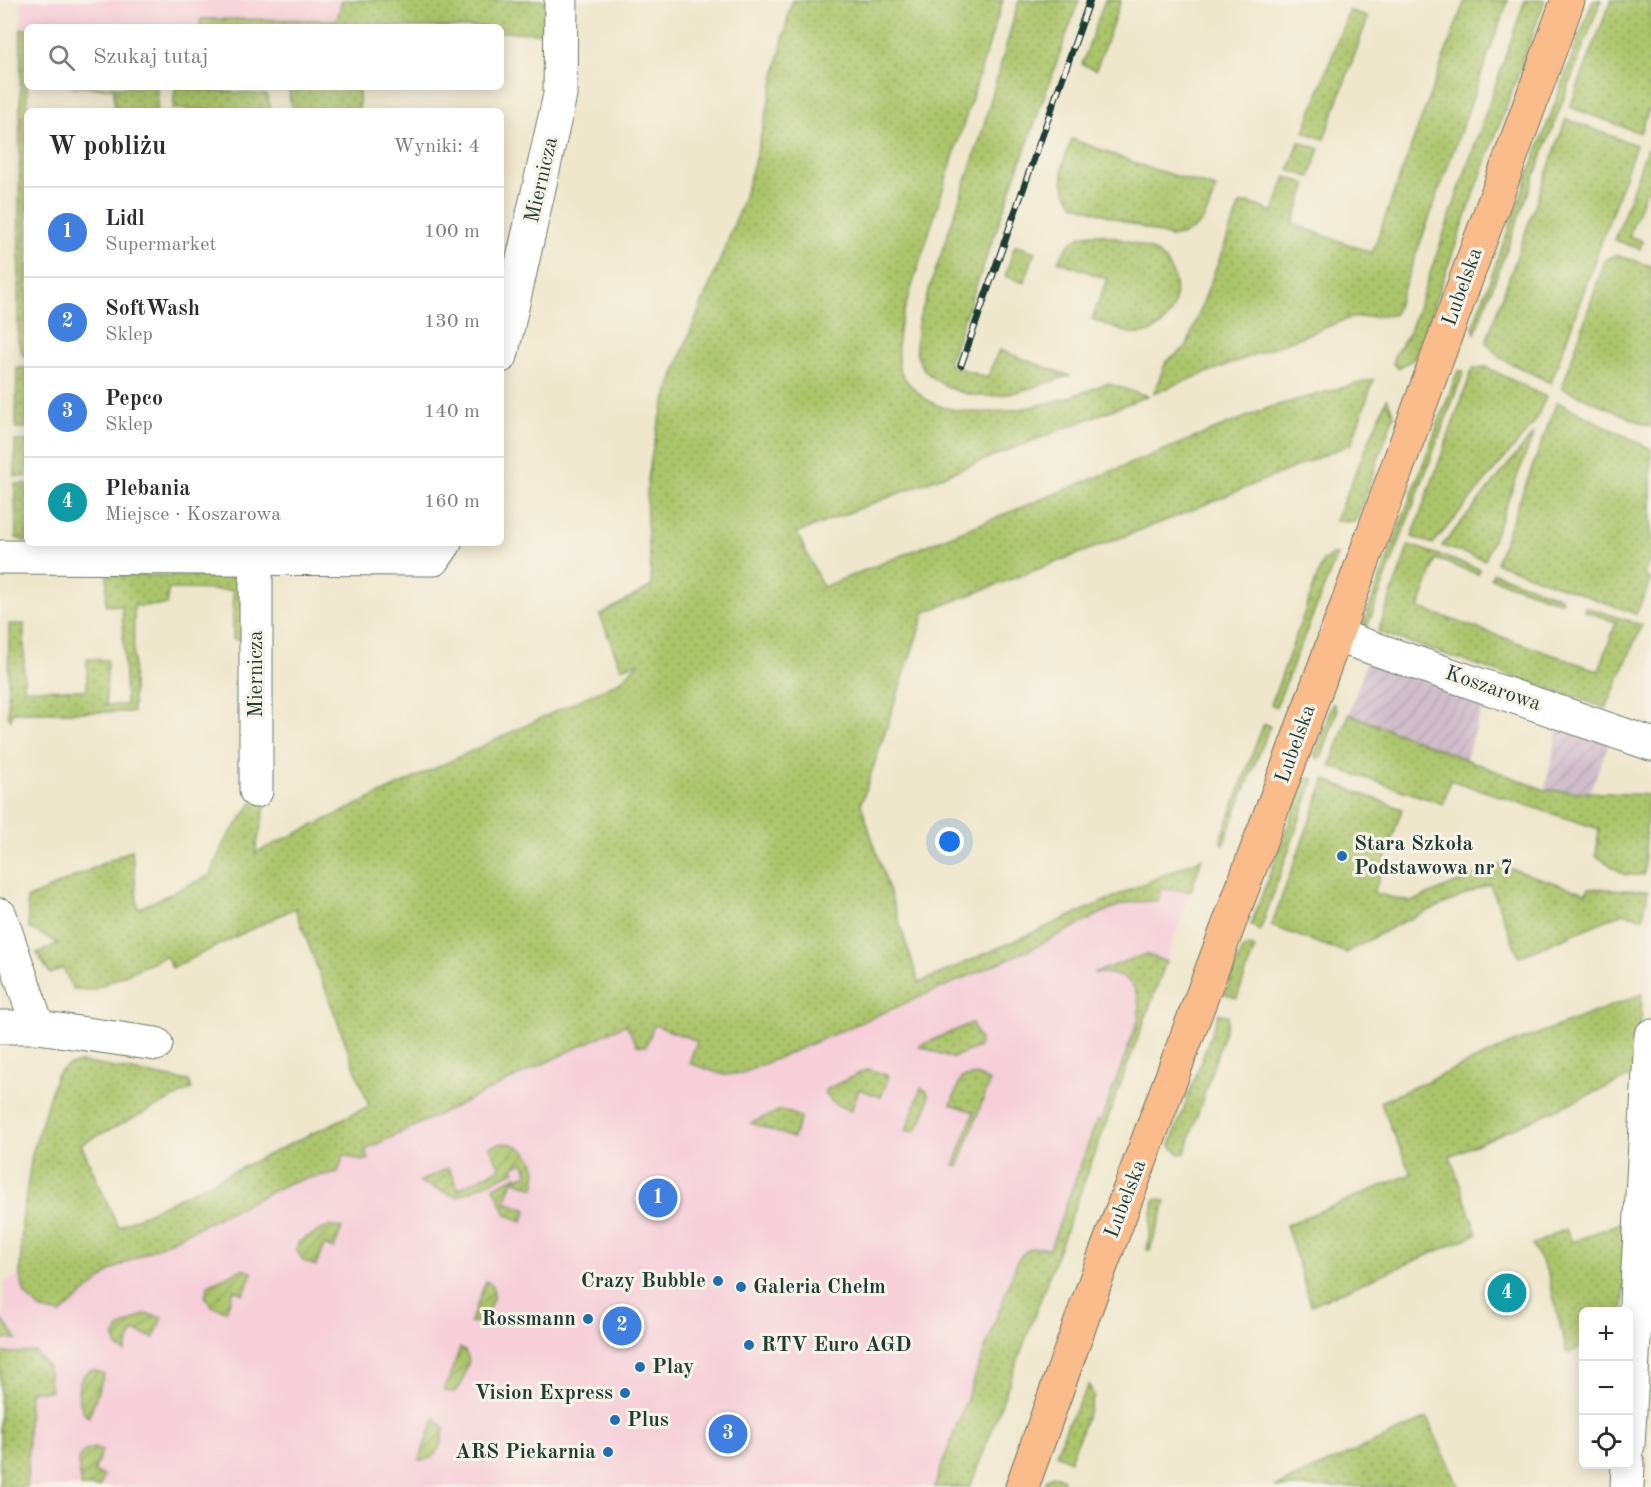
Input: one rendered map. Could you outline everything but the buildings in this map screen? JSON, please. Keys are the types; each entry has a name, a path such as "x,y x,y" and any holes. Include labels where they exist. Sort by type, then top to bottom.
{"main road":[{"name":"Lubelska","path":"1022,1487 1102,1263 1568,0"}],"street":[{"name":"Miernicza","path":"504,343 560,95 561,0"},
{"path":"0,556 434,559 444,546"},
{"name":"Miernicza","path":"256,558 256,791"},
{"name":"Koszarowa","path":"1335,634 1651,744"},
{"path":"0,915 38,1027"},
{"path":"0,1027 38,1027 156,1044"},
{"path":"1631,1415 1651,1036"},
{"path":"1627,1487 1628,1469"}],"shaded area":[{"path":"21,0 542,0 504,30 504,24 24,24 24,29 21,29"},
{"path":"1367,660 1485,701 1465,760 1349,714"},
{"path":"1559,726 1609,743 1590,791 1545,790"},
{"path":"1202,858 1166,962 969,1487 0,1487 0,1353 3,1353 4,1283 225,1174 713,945 732,1065"}],"green space":[{"path":"342,0 550,0 549,33 504,32 504,24 200,24 201,19 337,20"},
{"path":"792,0 1003,0 900,324 899,365 908,383 932,403 955,410 980,412 1008,411 1035,406 1107,383 1147,396 797,533 823,587 1271,407 1374,379 1351,444 1180,515 925,612 861,804 919,983 1202,858 1191,891 1160,889 1159,900 1127,903 1110,909 1027,951 743,1073 724,1075 689,1063 697,1041 654,1025 646,1046 637,1045 626,1024 365,1150 369,1159 362,1161 344,1155 338,1172 291,1182 127,1262 112,1270 61,1314 41,1310 25,1294 20,1276 22,1222 32,1154 56,1075 67,1066 81,1062 189,1081 192,1089 81,1144 118,1227 369,1106 295,908 172,968 166,956 92,990 73,989 63,968 50,974 37,953 58,943 29,928 27,899 132,850 138,909 210,875 224,842 264,787 270,785 255,853 622,680 639,662 621,668 600,615 652,586 647,486 656,434 679,360 738,214 750,177"},
{"path":"1019,0 1079,0 948,364 987,378 999,350 1069,376 1018,392 986,396 953,389 928,374 919,360 916,338 919,319 979,142"},
{"path":"1105,0 1121,0 1096,70 1082,64"},
{"path":"1465,0 1508,0 1394,315 1350,318 1154,393 1166,361 1186,348 1240,204 1249,203 1273,212 1286,177 1307,184 1293,224 1372,253"},
{"path":"1525,0 1545,0 1414,359 1398,368 1393,364 1394,356 1410,331"},
{"path":"1593,0 1601,0 1475,333 1473,326"},
{"path":"1611,0 1651,0 1651,104 1640,133 1570,107"},
{"path":"1349,10 1368,18 1324,139 1304,132"},
{"path":"21,29 24,29 24,90 27,90 27,108 24,108 24,355 18,341"},
{"path":"114,90 157,90 157,108 114,108"},
{"path":"175,90 210,90 267,95 270,108 173,108"},
{"path":"289,90 359,90 359,108 293,108"},
{"path":"1566,119 1636,145 1551,383 1500,358 1486,342"},
{"path":"1072,139 1146,167 1216,188 1202,222 1190,231 1170,237 1074,204 1065,188 1062,172"},
{"path":"1299,142 1320,149 1310,177 1289,170"},
{"path":"1647,149 1651,150 1651,191 1646,190 1629,236 1642,241 1640,249 1615,240"},
{"path":"1102,234 1155,252 1166,261 1173,273 1176,287 1175,301 1170,314 1151,332 1131,333 1092,319 1107,279 1058,261 1075,239 1086,235"},
{"path":"1015,245 1035,252 1024,283 1005,276"},
{"path":"1616,255 1651,266 1651,427 1562,388 1605,260"},
{"path":"1486,367 1546,397 1534,423 1433,544 1412,537 1473,368"},
{"path":"17,368 24,368 24,428 16,428"},
{"path":"1458,371 1464,371 1366,630 1363,624"},
{"path":"1387,399 1394,415 1357,518 1354,522 1335,521"},
{"path":"1557,402 1651,449 1651,555 1644,575 1651,580 1636,614 1496,563"},
{"path":"1534,433 1485,560 1442,546"},
{"path":"15,441 24,441 24,476 15,476"},
{"path":"15,484 24,484 24,541 16,538"},
{"path":"1409,545 1480,569 1478,574 1436,559 1419,608 1599,671 1616,622 1584,611 1585,607 1642,625 1606,708 1378,632"},
{"path":"1332,555 1337,555 1276,707 1271,705 1323,561"},
{"path":"1494,573 1562,598 1560,602 1491,578"},
{"path":"107,575 248,576 247,634 239,640 233,639 233,590 168,589 167,605 134,606 133,712 12,712 11,720 8,715 9,624 24,624 24,689 87,690 87,659 107,660 106,705 126,705 122,606 106,605"},
{"path":"1333,703 1337,711 1322,756 1318,759 1314,755"},
{"path":"1349,714 1545,790 1648,795 1644,875 1625,875 1596,856 1599,829 1450,780 1443,804 1330,766"},
{"path":"1263,725 1270,726 1223,845 1221,840"},
{"path":"1314,779 1260,931 1251,925 1305,780"},
{"path":"1325,780 1402,809 1374,893 1411,902 1499,865 1586,893 1589,888 1648,891 1643,918 1623,913 1519,957 1490,884 1396,925 1346,953 1271,926"},
{"path":"1249,946 1255,948 1237,998 1225,994 1243,948"},
{"path":"1146,954 1166,962 975,1475 969,1487 934,1487 1017,1262 1024,1253 1031,1249 1050,1249 1097,1120 1101,1121 1139,1018 1137,996 1130,982 1115,975 1093,973"},
{"path":"1642,994 1639,1073 1450,1156 1477,1234 1311,1305 1286,1225 1411,1174 1380,1102 1511,1044"},
{"path":"1219,1013 1228,1016 1228,1021 1185,1153 1180,1154 1170,1145"},
{"path":"972,1023 980,1040 979,1047 952,1058 919,1046"},
{"path":"868,1069 889,1076 881,1097 859,1089 851,1111 828,1098 825,1090"},
{"path":"976,1075 990,1081 958,1167 954,1166 974,1112 951,1104 961,1078"},
{"path":"921,1088 927,1091 928,1095 925,1112 914,1131 906,1131"},
{"path":"781,1110 801,1117 793,1138 751,1123"},
{"path":"501,1143 510,1144 525,1151 530,1156 536,1170 534,1188 513,1180 505,1202 527,1210 522,1221 506,1215 494,1187 517,1176 518,1178 528,1174 523,1162 513,1167 515,1171 457,1197 419,1182 448,1168 459,1189 500,1168 490,1147"},
{"path":"1154,1200 1166,1201 1150,1250 1147,1250"},
{"path":"1628,1220 1623,1307 1579,1307 1579,1348 1567,1354 1548,1274 1532,1245 1566,1229 1572,1242"},
{"path":"329,1226 342,1228 334,1249 324,1245 316,1266 303,1261 297,1250 298,1242"},
{"path":"242,1269 252,1272 244,1294 234,1290 226,1311 212,1306 205,1296 208,1285"},
{"path":"486,1281 493,1286 494,1296 484,1321 470,1323"},
{"path":"145,1314 162,1317 154,1338 133,1331 125,1352 117,1347 114,1338 119,1328"},
{"path":"0,1317 17,1339 0,1339"},
{"path":"460,1348 465,1351 469,1360 461,1385 454,1392 444,1391"},
{"path":"35,1352 48,1367 51,1391 29,1391 27,1487 0,1487 0,1353"},
{"path":"93,1370 104,1374 89,1417 81,1406 78,1391 82,1378"},
{"path":"1089,1384 1094,1397 1070,1461 1056,1454 1068,1423"},
{"path":"435,1418 444,1428 442,1440 435,1455 419,1460"},
{"path":"1427,1418 1459,1487 1275,1487 1406,1428"},
{"path":"93,1448 102,1450 94,1472 104,1476 100,1487 81,1487 78,1460 83,1452"},
{"path":"1053,1476 1064,1479 1061,1487 1044,1487 1047,1479"}],"railway":[{"path":"961,365 1090,0"}],"place":[{"name":"Stara Szkoła Podstawowa nr 7","path":"1342,856"},
{"name":"Lidl","path":"658,1198"},
{"name":"Crazy Bubble","path":"718,1281"},
{"name":"Galeria Chełm","path":"741,1287"},
{"name":"Plebania","path":"1507,1293"},
{"name":"Rossmann","path":"588,1319"},
{"name":"SoftWash","path":"622,1326"},
{"name":"RTV Euro AGD","path":"749,1345"},
{"name":"Play","path":"640,1367"},
{"name":"Vision Express","path":"625,1393"},
{"name":"Plus","path":"615,1420"},
{"name":"Pepco","path":"728,1434"},
{"name":"ARS Piekarnia","path":"608,1452"}]}
